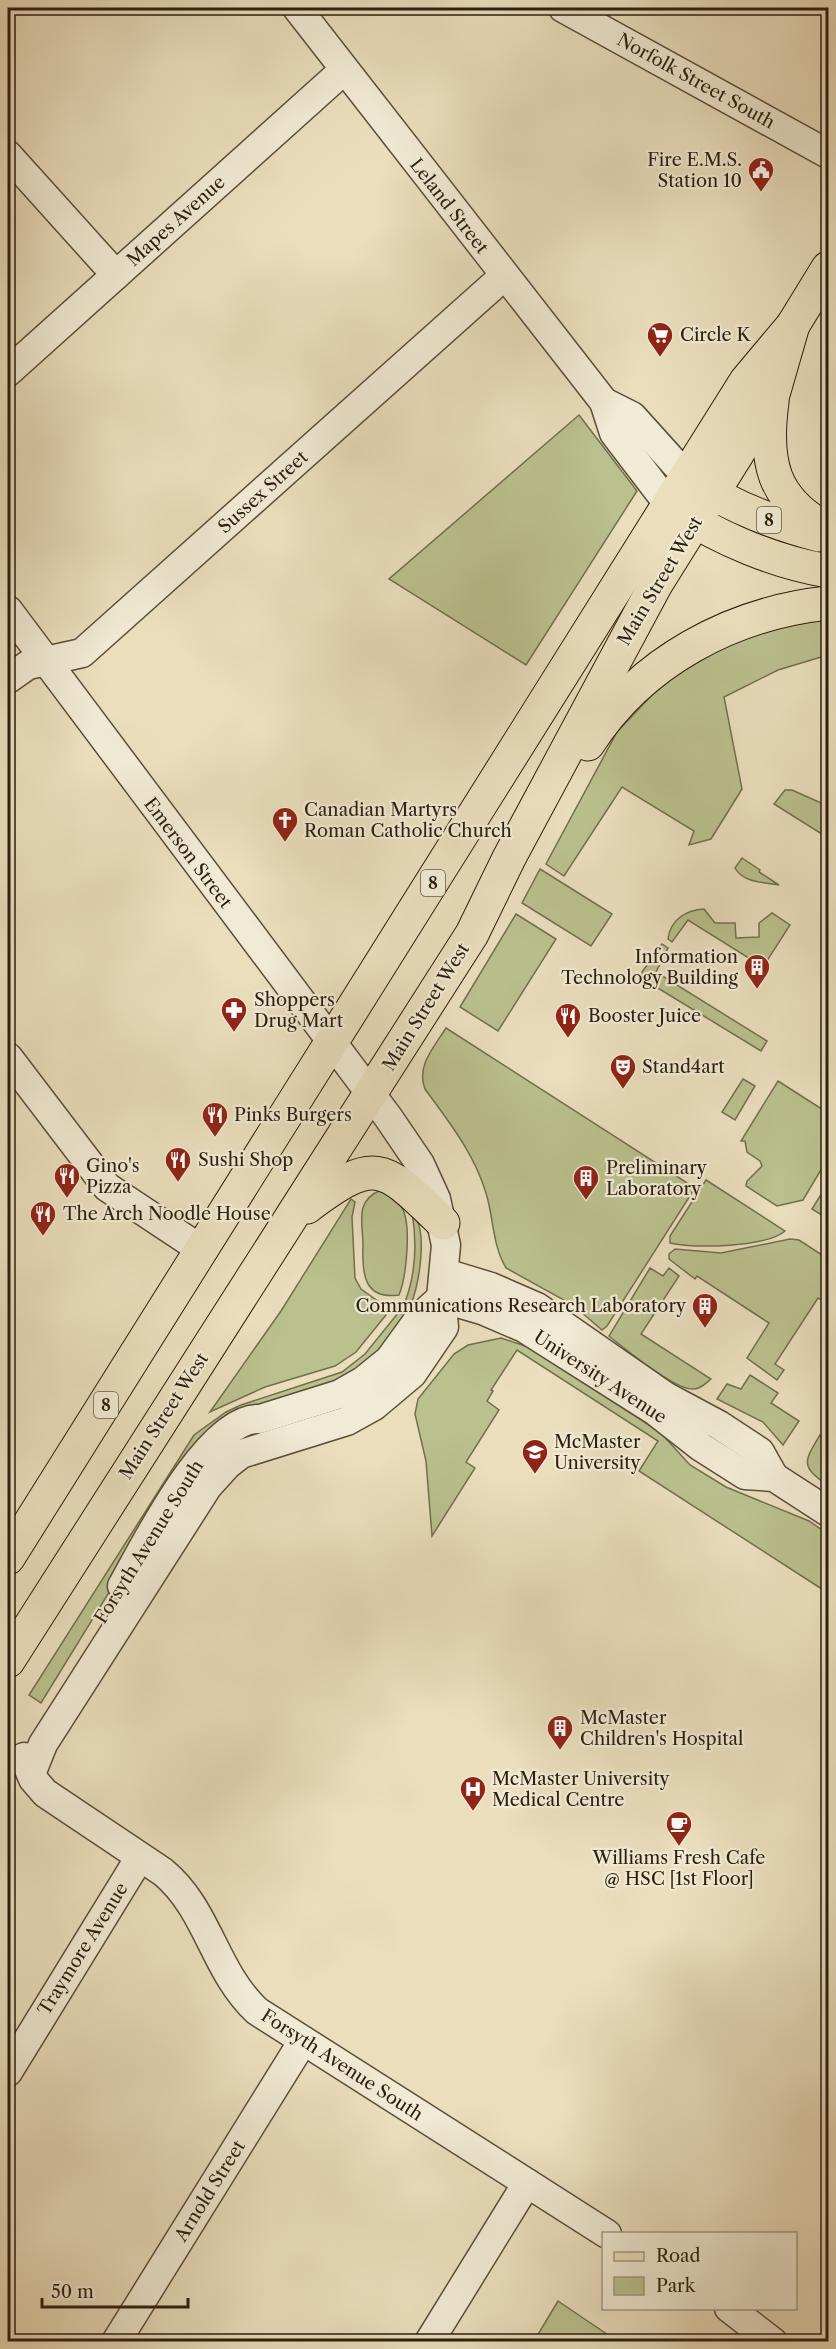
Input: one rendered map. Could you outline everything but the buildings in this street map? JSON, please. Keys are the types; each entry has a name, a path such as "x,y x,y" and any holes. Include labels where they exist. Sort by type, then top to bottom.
{"main road":[{"name":"Main Street West","path":"8,1558 332,1043 682,513 699,485 746,381 793,325 828,268"},
{"name":"Main Street West","path":"699,485 772,398 793,325"},
{"path":"772,398 768,446 780,488 801,514 828,530"},
{"name":"8","path":"699,485 764,519 828,537"},
{"name":"Main Street West","path":"8,1661 371,1094 489,903 509,858 656,584 682,513"},
{"name":"8","path":"682,513 716,534 778,558 828,571"},
{"path":"489,903 519,863 602,722 634,688 676,654 720,632 783,610 828,603"},
{"path":"291,1219 339,1183 360,1173 369,1172 393,1178 443,1223"}],"street":[{"name":"Leland Street","path":"297,8 604,402 614,433 682,513"},
{"name":"Norfolk Street South","path":"563,8 828,154"},
{"name":"Mapes Avenue","path":"8,372 344,70"},
{"path":"8,155 116,275"},
{"name":"Sussex Street","path":"8,679 28,665 82,653 504,276"},
{"name":"Leland Street","path":"604,402 632,416 699,485"},
{"name":"Emerson Street","path":"8,610 371,1094"},
{"path":"8,1057 107,1187 202,1251"},
{"path":"371,1094 429,1180 443,1223 446,1245 443,1285"},
{"name":"University Avenue","path":"443,1285 482,1310 524,1328 655,1411 695,1443 745,1475 774,1478 828,1512"},
{"name":"Forsyth Avenue South","path":"443,1285 444,1327 422,1363 402,1384 374,1406 347,1421 241,1454 217,1475 56,1724 37,1755 32,1776 62,1806 172,1880 188,1897 239,1992 257,2011 605,2232"},
{"name":"Traymore Avenue","path":"8,2072 140,1857"},
{"name":"Arnold Street","path":"116,2342 303,2041"},
{"path":"429,2342 527,2183"},
{"path":"732,2310 773,2342"}],"green space":[{"path":"579,415 637,491 526,665 389,579"},
{"path":"828,610 828,655 778,670 724,697 742,789 711,839 689,845 694,831 622,787 564,876 546,864 617,732 652,695 687,666 722,646"},
{"path":"785,790 792,790 828,806 828,838 774,804"},
{"path":"742,858 779,885 743,877 735,868"},
{"path":"540,869 612,914 591,946 522,903"},
{"path":"704,909 715,923 735,923 736,938 759,937 759,923 772,913 790,925 763,967 688,920 672,942 668,939 672,926 680,917 691,911"},
{"path":"516,914 556,939 498,1031 460,1007"},
{"path":"662,944 668,948 656,972 767,1041 761,1051 643,979 642,972"},
{"path":"446,1028 695,1188 607,1326 602,1330 573,1305 506,1268 501,1259 481,1178 460,1138 425,1089 423,1081 423,1072 428,1057"},
{"path":"743,1079 755,1086 735,1120 722,1112"},
{"path":"778,1081 828,1113 828,1158 803,1200 777,1206 746,1186 747,1181 762,1166 760,1161 747,1152 745,1141 741,1141"},
{"path":"706,1180 785,1231 763,1240 730,1245 696,1246 670,1243 670,1236"},
{"path":"828,1183 828,1219 812,1209"},
{"path":"381,1190 400,1205 406,1223 406,1263 399,1295 378,1293 372,1289 364,1274 363,1206 372,1195"},
{"path":"351,1199 355,1202 352,1217 355,1278 361,1289 382,1304 386,1315 356,1352 335,1366 265,1387 210,1412 281,1311"},
{"path":"412,1212 420,1231 421,1258 410,1307 405,1302 414,1257 415,1235"},
{"path":"790,1239 799,1240 828,1259 828,1298 826,1297 823,1301 818,1298 775,1364 784,1370 777,1380 747,1358 769,1323 697,1276 695,1279 669,1259 669,1254 675,1249 721,1253"},
{"path":"650,1268 663,1276 669,1268 679,1276 641,1334 711,1379 699,1388 686,1388 663,1377 609,1336"},
{"path":"398,1313 407,1315 367,1364 191,1459 41,1703 29,1695 194,1435 226,1412 241,1405 342,1372 365,1354"},
{"path":"501,1338 528,1347 660,1432 690,1465 726,1487 809,1521 828,1534 828,1593 639,1471 658,1441 517,1350 491,1390 493,1391 487,1401 499,1410 466,1462 475,1468 432,1536 426,1461 415,1414 418,1399 454,1354 468,1345"},
{"path":"750,1375 778,1393 771,1403 799,1421 783,1445 763,1422 717,1399 727,1384 741,1389"},
{"path":"820,1435 828,1440 828,1486 813,1474 808,1464 810,1452"},
{"path":"558,2301 617,2341 534,2341"}],"place":[{"name":"Fire E.M.S. Station 10","path":"761,193"},
{"name":"Circle K","path":"660,358"},
{"name":"Canadian Martyrs Roman Catholic Church","path":"285,843"},
{"name":"Information Technology Building","path":"757,990"},
{"name":"Shoppers Drug Mart","path":"234,1033"},
{"name":"Booster Juice","path":"568,1039"},
{"name":"Stand4art","path":"623,1090"},
{"name":"Pinks Burgers","path":"215,1138"},
{"name":"Sushi Shop","path":"178,1183"},
{"name":"Gino's Pizza","path":"67,1199"},
{"name":"Preliminary Laboratory","path":"586,1201"},
{"name":"The Arch Noodle House","path":"43,1237"},
{"name":"Communications Research Laboratory","path":"705,1329"},
{"name":"McMaster University","path":"535,1475"},
{"name":"McMaster Children's Hospital","path":"560,1751"},
{"name":"McMaster University Medical Centre","path":"473,1812"},
{"name":"Williams Fresh Cafe @ HSC [1st Floor]","path":"679,1847"}]}
